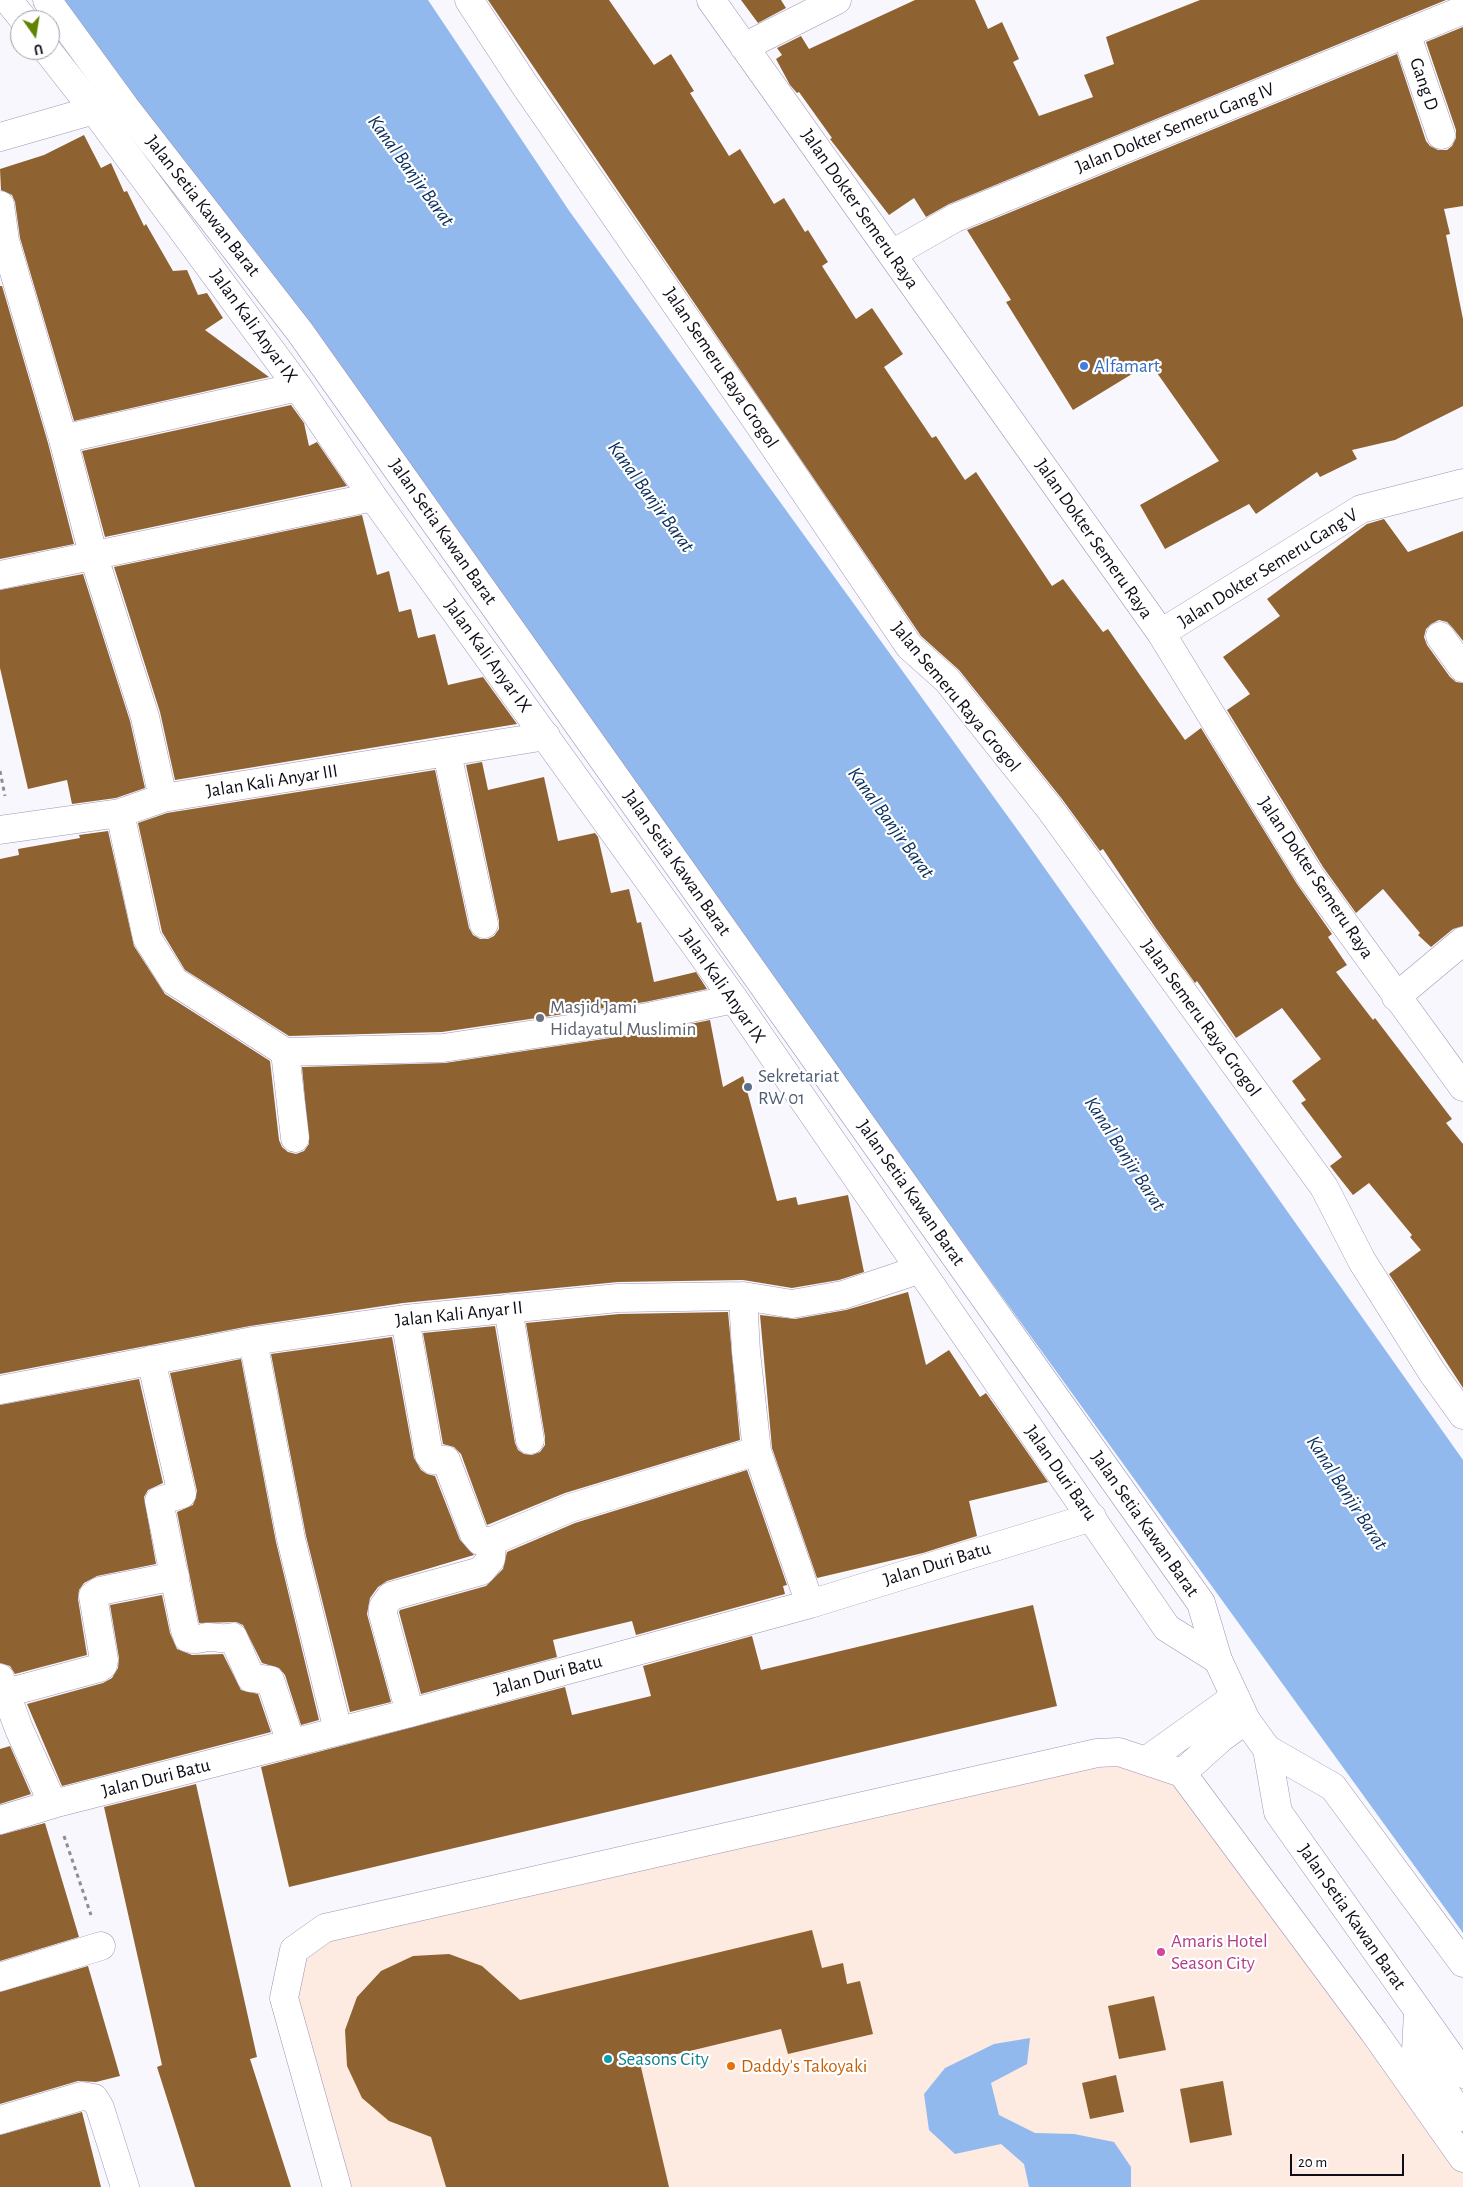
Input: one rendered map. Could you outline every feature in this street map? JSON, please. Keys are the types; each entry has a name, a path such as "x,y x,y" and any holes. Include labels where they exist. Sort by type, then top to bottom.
{"street":[{"path":"8,0 16,10"},
{"name":"Jalan Setia Kawan Barat","path":"47,0 125,107 300,332 1200,1603 1218,1660 1241,1709 1267,1748 1278,1812 1463,2074"},
{"name":"Jalan Semeru Raya Grogol","path":"469,0 524,84 766,433 909,646 947,680 1050,809 1324,1187 1362,1261 1432,1372 1463,1415"},
{"name":"Jalan Dokter Semeru Raya","path":"711,0 1161,633 1310,876 1463,1088"},
{"path":"744,47 837,0"},
{"name":"Jalan Dokter Semeru Gang IV","path":"892,254 955,218 1463,10"},
{"name":"Gang D","path":"1406,33 1441,134"},
{"name":"Jalan Kali Anyar IX","path":"55,60 94,110 298,387 373,497 734,999 918,1270"},
{"path":"0,137 94,110"},
{"path":"0,204 5,241 63,439 93,554 145,717 163,798"},
{"path":"63,439 298,387"},
{"name":"Jalan Dokter Semeru Gang V","path":"1161,633 1360,509 1463,484"},
{"path":"0,575 93,554 299,514 373,497"},
{"path":"1440,636 1463,668"},
{"name":"Jalan Kali Anyar III","path":"0,830 120,813 163,798 546,736"},
{"path":"447,753 484,924"},
{"path":"120,813 147,938 174,981 285,1052 443,1048 648,1017 734,999"},
{"path":"1396,997 1463,941"},
{"path":"285,1052 295,1138"},
{"name":"Jalan Duri Baru","path":"918,1270 1092,1517 1167,1628 1218,1660"},
{"name":"Jalan Kali Anyar II","path":"0,1390 253,1341 405,1319 618,1298 743,1296 792,1304 843,1295 918,1270"},
{"path":"743,1296 746,1352 758,1451 810,1604"},
{"path":"508,1308 530,1440"},
{"path":"405,1319 428,1455 433,1460 443,1458 446,1460 474,1534 480,1542 492,1541 570,1508 758,1451"},
{"path":"253,1341 290,1538 338,1731"},
{"path":"151,1360 182,1494 159,1501 188,1638 196,1641 209,1637 221,1640 233,1637 251,1678 270,1680 291,1743"},
{"name":"Jalan Duri Batu","path":"0,1820 53,1804 410,1713 810,1604 1092,1517"},
{"path":"410,1713 383,1614 383,1607 391,1596 481,1571 491,1559 492,1541"},
{"path":"53,1804 9,1733 3,1685 100,1668 104,1660 93,1596 100,1591 175,1576"},
{"path":"1147,1760 1241,1709"},
{"path":"1182,1773 1221,1738 1241,1709"},
{"name":"Jalan Setia Kawan Barat","path":"1267,1748 1332,1787 1463,1963"},
{"path":"336,2187 284,1998 294,1950 325,1928 1097,1754 1119,1752 1182,1773 1368,2024 1463,2158"},
{"path":"0,1977 101,1946"},
{"path":"1418,2012 1416,2051 1463,2117"},
{"path":"0,2120 82,2096 94,2098 100,2108 125,2187"}],"path":[{"path":"53,1804 101,1946"}],"shaded area":[{"path":"1097,1753 1181,1775 1463,2158 1463,2187 337,2187 284,1998 294,1950 325,1928"}],"water":[{"name":"Kanal Banjir Barat","path":"63,0 428,0 570,212 1022,836 1463,1460 1463,1933"},
{"path":"1030,2038 1027,2064 991,2083 999,2115 1035,2133 1074,2134 1114,2142 1131,2167 1131,2187 1029,2187 1024,2164 1001,2144 955,2154 929,2130 924,2094 945,2068 994,2044"}],"building":[{"path":"488,0 609,0 654,65 671,54 694,91 690,93 729,156 740,149 774,204 784,198 805,232 808,230 828,262 822,266 856,319 872,308 903,354 884,367 932,438 936,436 965,480 976,472 1052,586 1063,579 1103,632 1108,629 1185,740 1201,728 1297,884 1332,934 1328,937 1347,965 1336,972 1373,1020 1375,1018 1452,1119 1446,1123 1463,1144 1463,1388 1389,1274 1421,1250 1410,1237 1412,1235 1369,1183 1353,1195 1330,1166 1342,1157 1301,1103 1306,1100 1292,1081 1321,1059 1282,1008 1236,1038 1197,981 1195,983 1155,927 1103,849 1100,851 1062,799 959,670 921,636"},
{"path":"741,0 781,0 786,8 758,23"},
{"path":"915,0 975,0 988,29 1002,22 1019,59 1013,62 1039,116 1093,97 1084,75 1114,64 1106,37 1200,0 1446,0 949,204 926,217 914,198 889,215 830,139 832,138 799,92 797,93 790,85 776,59 782,55 777,48 801,36 809,49"},
{"path":"1463,27 1463,206 1444,209 1450,234 1446,235 1463,319 1463,406 1395,440 1352,450 1357,459 1320,477 1317,472 1256,514 1249,504 1165,549 1140,505 1219,461 1150,363 1073,410 1006,302 1011,300 967,230 1397,54 1426,141 1430,146 1438,150 1447,150 1452,146 1456,138 1456,130 1426,42"},
{"path":"84,135 101,168 111,163 124,192 127,191 144,226 146,224 173,271 187,270 198,295 207,293 223,318 205,330 269,377 74,421 20,238 15,202 12,195 1,190 0,169 44,155"},
{"path":"0,286 2,286 48,443 74,544 0,559"},
{"path":"291,405 304,423 309,446 317,442 347,486 105,537 82,451"},
{"path":"362,515 377,575 389,571 399,612 411,609 418,638 435,634 448,685 483,677 517,724 175,780 160,712 114,567"},
{"path":"1384,519 1408,552 1463,531 1463,641 1447,622 1439,620 1426,629 1424,637 1427,645 1450,677 1456,682 1463,683 1463,926 1453,929 1431,947 1418,935 1420,933 1383,889 1356,913 1323,867 1227,710 1250,694 1223,657 1280,616 1267,599 1367,524"},
{"path":"83,574 130,721 145,788 116,798 72,804 67,780 28,789 0,668 0,590"},
{"path":"482,762 488,790 544,777 558,841 595,833 598,837 611,893 629,889 637,923 641,922 654,982 696,972 707,989 645,1002 442,1032 289,1036 185,970 162,932 138,823 167,813 435,770 469,928 473,935 480,939 488,939 494,936 499,929 499,921 466,765"},
{"path":"108,831 134,946 165,994 270,1061 279,1140 282,1147 288,1152 296,1154 304,1151 309,1144 302,1067 445,1063 650,1032 710,1020 723,1087 743,1076 777,1201 796,1197 798,1205 848,1195 864,1272 839,1280 792,1288 743,1280 618,1282 403,1303 250,1326 0,1374 0,859 19,855 18,849 80,838 79,835"},
{"path":"908,1292 926,1365 949,1350 980,1397 986,1393 1048,1482 969,1501 977,1536 923,1553 817,1578 772,1448 760,1315 795,1319 846,1310"},
{"path":"728,1312 740,1440 565,1493 487,1525 461,1454 454,1447 443,1444 423,1333 495,1326 515,1443 518,1450 524,1454 532,1455 540,1452 545,1445 545,1437 526,1323 619,1314"},
{"path":"392,1337 414,1458 421,1470 435,1476 460,1540 474,1555 387,1581 378,1587 370,1598 367,1614 391,1702 350,1712 306,1536 271,1354"},
{"path":"241,1359 276,1542 319,1720 301,1725 285,1675 279,1668 262,1663 243,1625 236,1622 199,1623 177,1512 193,1505 197,1491 170,1373"},
{"path":"139,1379 163,1483 148,1490 144,1497 156,1564 97,1576 84,1583 79,1590 78,1599 87,1655 15,1674 10,1666 0,1663 0,1405"},
{"path":"747,1470 787,1585 783,1586 785,1594 636,1635 632,1621 553,1640 557,1657 421,1694 400,1610 486,1586 503,1569 507,1552 575,1523"},
{"path":"162,1595 170,1633 177,1649 192,1655 223,1654 241,1690 258,1694 271,1732 62,1786 27,1704 103,1683 112,1678 118,1668 119,1658 110,1605"},
{"path":"1033,1605 1057,1706 289,1887 261,1767 565,1687 572,1715 651,1696 643,1666 752,1636 761,1670"},
{"path":"10,1746 31,1794 0,1804 0,1749"},
{"path":"196,1784 257,2057 250,2059 291,2187 195,2187 157,2067 162,2065 104,1807"},
{"path":"45,1823 79,1937 0,1961 0,1835"},
{"path":"812,1930 822,1968 843,1963 847,1984 860,1981 873,2034 788,2054 781,2029 640,2063 669,2187 446,2187 431,2137 389,2121 362,2098 347,2066 345,2030 357,1997 381,1971 413,1956 449,1954 482,1966 520,2000"},
{"path":"88,1966 120,2076 96,2082 78,2081 0,2104 0,1992"},
{"path":"1154,1996 1166,2050 1119,2059 1108,2006"},
{"path":"1116,2075 1124,2112 1090,2119 1082,2083"},
{"path":"1223,2081 1232,2135 1190,2143 1180,2089"},
{"path":"82,2112 101,2187 0,2187 0,2135"}],"place":[{"name":"Alfamart","path":"1084,366"},
{"name":"Masjid Jami Hidayatul Muslimin","path":"540,1018"},
{"name":"Sekretariat RW 01","path":"748,1087"},
{"name":"Amaris Hotel Season City","path":"1161,1952"},
{"name":"Seasons City","path":"608,2059"},
{"name":"Daddy's Takoyaki","path":"731,2066"}]}
